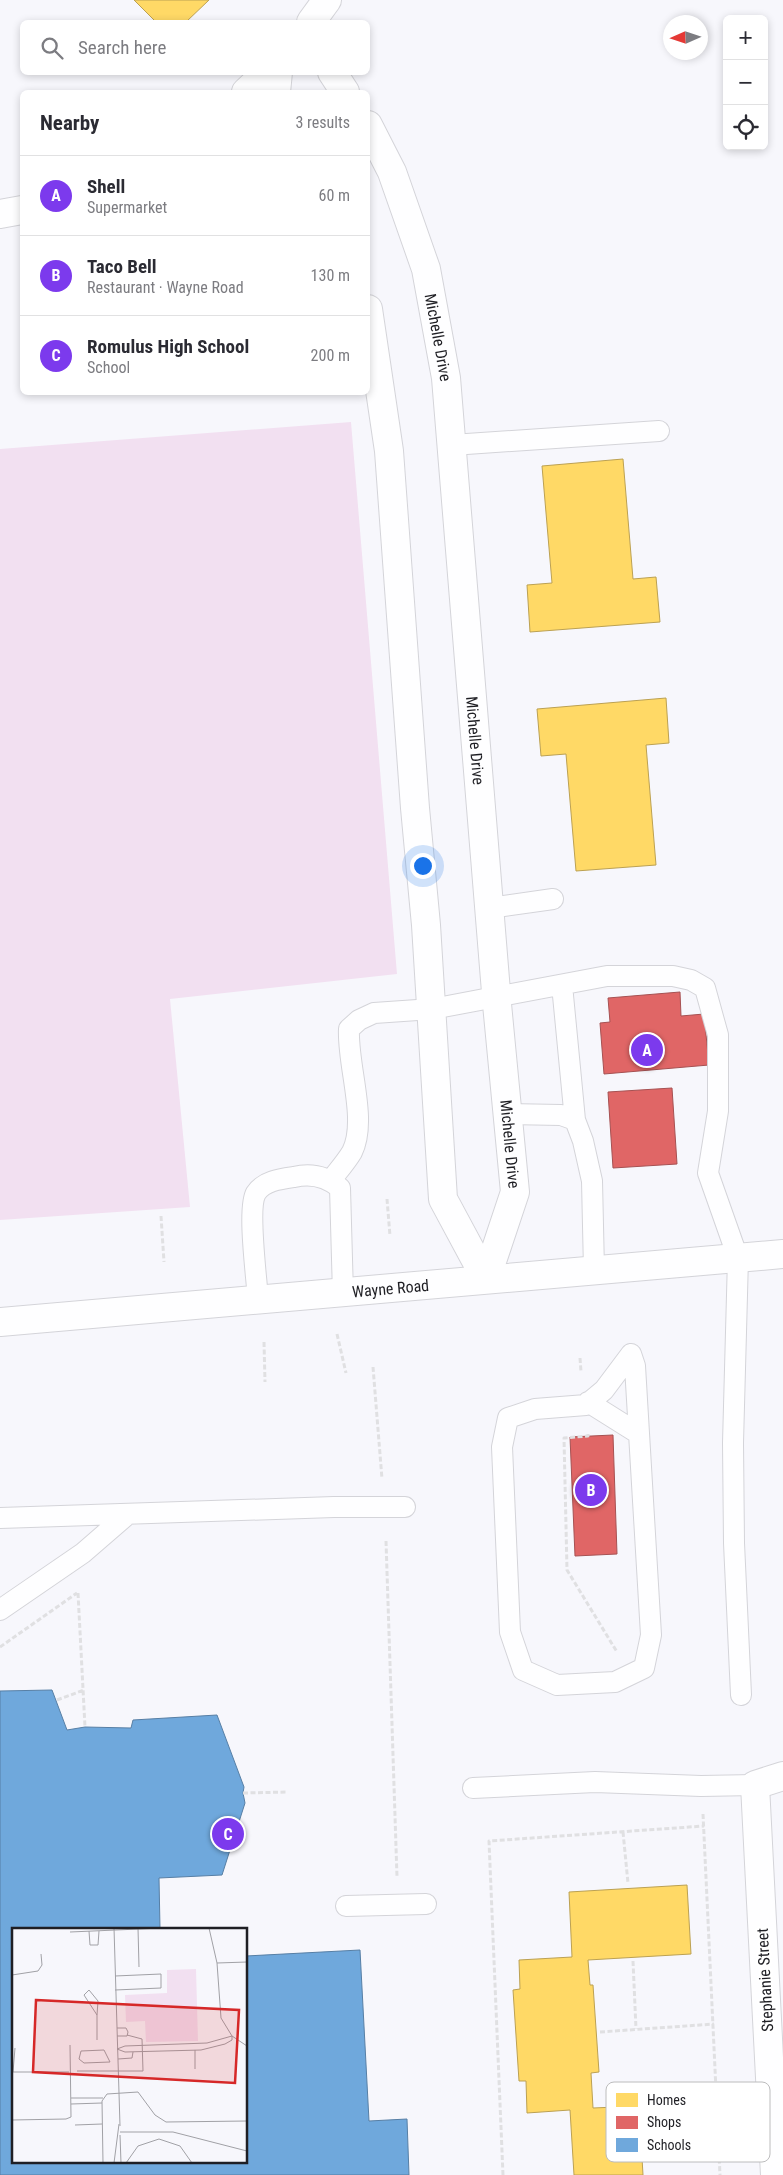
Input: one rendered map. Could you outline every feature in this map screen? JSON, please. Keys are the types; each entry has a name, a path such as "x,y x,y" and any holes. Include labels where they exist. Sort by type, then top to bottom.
{"street":[{"path":"312,20 327,0"},
{"path":"248,90 264,75"},
{"path":"276,90 278,75"},
{"path":"334,75 344,90"},
{"name":"Michelle Drive","path":"370,129 392,172 426,268 446,378 489,908 515,1192 486,1279"},
{"path":"0,214 20,210"},
{"path":"370,323 389,451 414,808 426,925 443,1200 486,1279"},
{"name":"Wayne Road","path":"0,1322 343,1294 486,1279 783,1254"},
{"path":"755,1785 783,1776"},
{"name":"Stephanie Street","path":"755,1785 775,2175"}],"lane":[{"path":"452,445 658,431"},
{"path":"489,908 553,899"},
{"path":"331,1180 352,1151 357,1134 356,1089 348,1046 349,1029 359,1020 374,1013 432,1009 607,976 673,976 691,980 705,988 718,1035 718,1111 708,1173 738,1258 733,1443 734,1543 741,1695"},
{"path":"562,985 575,1120 583,1141 592,1181 594,1270"},
{"path":"508,1114 561,1115 575,1120"},
{"path":"258,1300 252,1210 255,1194 271,1181 297,1176 319,1176 331,1180 340,1188 343,1294"},
{"path":"631,1354 635,1366 639,1434 652,1635 644,1668 615,1682 557,1685 523,1670 510,1632 502,1447 508,1418 535,1409 586,1405 604,1390 631,1354"},
{"path":"588,1402 639,1434"},
{"path":"0,1518 404,1507"},
{"path":"0,1610 82,1553 128,1514"},
{"path":"473,1788 595,1782 702,1786 755,1785"},
{"path":"346,1906 426,1904"}],"path":[{"path":"387,1199 390,1236"},
{"path":"161,1216 164,1262"},
{"path":"336,1334 346,1374"},
{"path":"264,1342 265,1382"},
{"path":"373,1368 382,1482"},
{"path":"587,1427 588,1436 564,1438 567,1570 630,1674"},
{"path":"386,1541 397,1882"},
{"path":"0,1647 78,1593 84,1586"},
{"path":"78,1593 86,1727"},
{"path":"57,1700 84,1690"},
{"path":"243,1794 288,1792"},
{"path":"703,1811 716,2082"},
{"path":"503,2175 489,1841 704,1826"},
{"path":"623,1832 628,1883"},
{"path":"633,1961 636,2029"},
{"path":"600,2032 714,2024"},
{"path":"719,2162 720,2175"}],"shaded area":[{"path":"351,422 397,974 170,999 190,1207 0,1220 0,449"}],"building: Homes":[{"path":"134,0 209,0 188,20 154,20"},
{"path":"623,459 633,579 656,577 660,622 530,632 527,585 552,583 542,466"},
{"path":"666,698 669,743 646,745 656,865 576,871 566,754 541,756 537,709"},
{"path":"687,1885 691,1954 588,1960 590,1985 593,1985 599,2072 591,2073 593,2108 606,2107 606,2162 642,2162 643,2175 574,2175 570,2110 527,2113 526,2081 519,2081 513,1990 520,1989 519,1960 572,1957 569,1892"}],"building: Shops":[{"path":"680,992 681,1016 704,1014 709,1065 604,1074 600,1023 610,1022 608,998"},
{"path":"672,1088 677,1164 613,1168 608,1092"},
{"path":"613,1435 617,1554 575,1556 570,1437"}],"building: Schools":[{"path":"52,1690 67,1730 85,1727 131,1728 133,1720 217,1715 244,1787 245,1803 222,1875 159,1878 160,1928 12,1928 12,2162 248,2162 248,1956 360,1950 369,2121 407,2119 409,2175 0,2175 0,1691"}],"place":[{"name":"Shell","path":"647,1050"},
{"name":"Taco Bell","path":"591,1490"},
{"name":"Romulus High School","path":"228,1834"}]}
